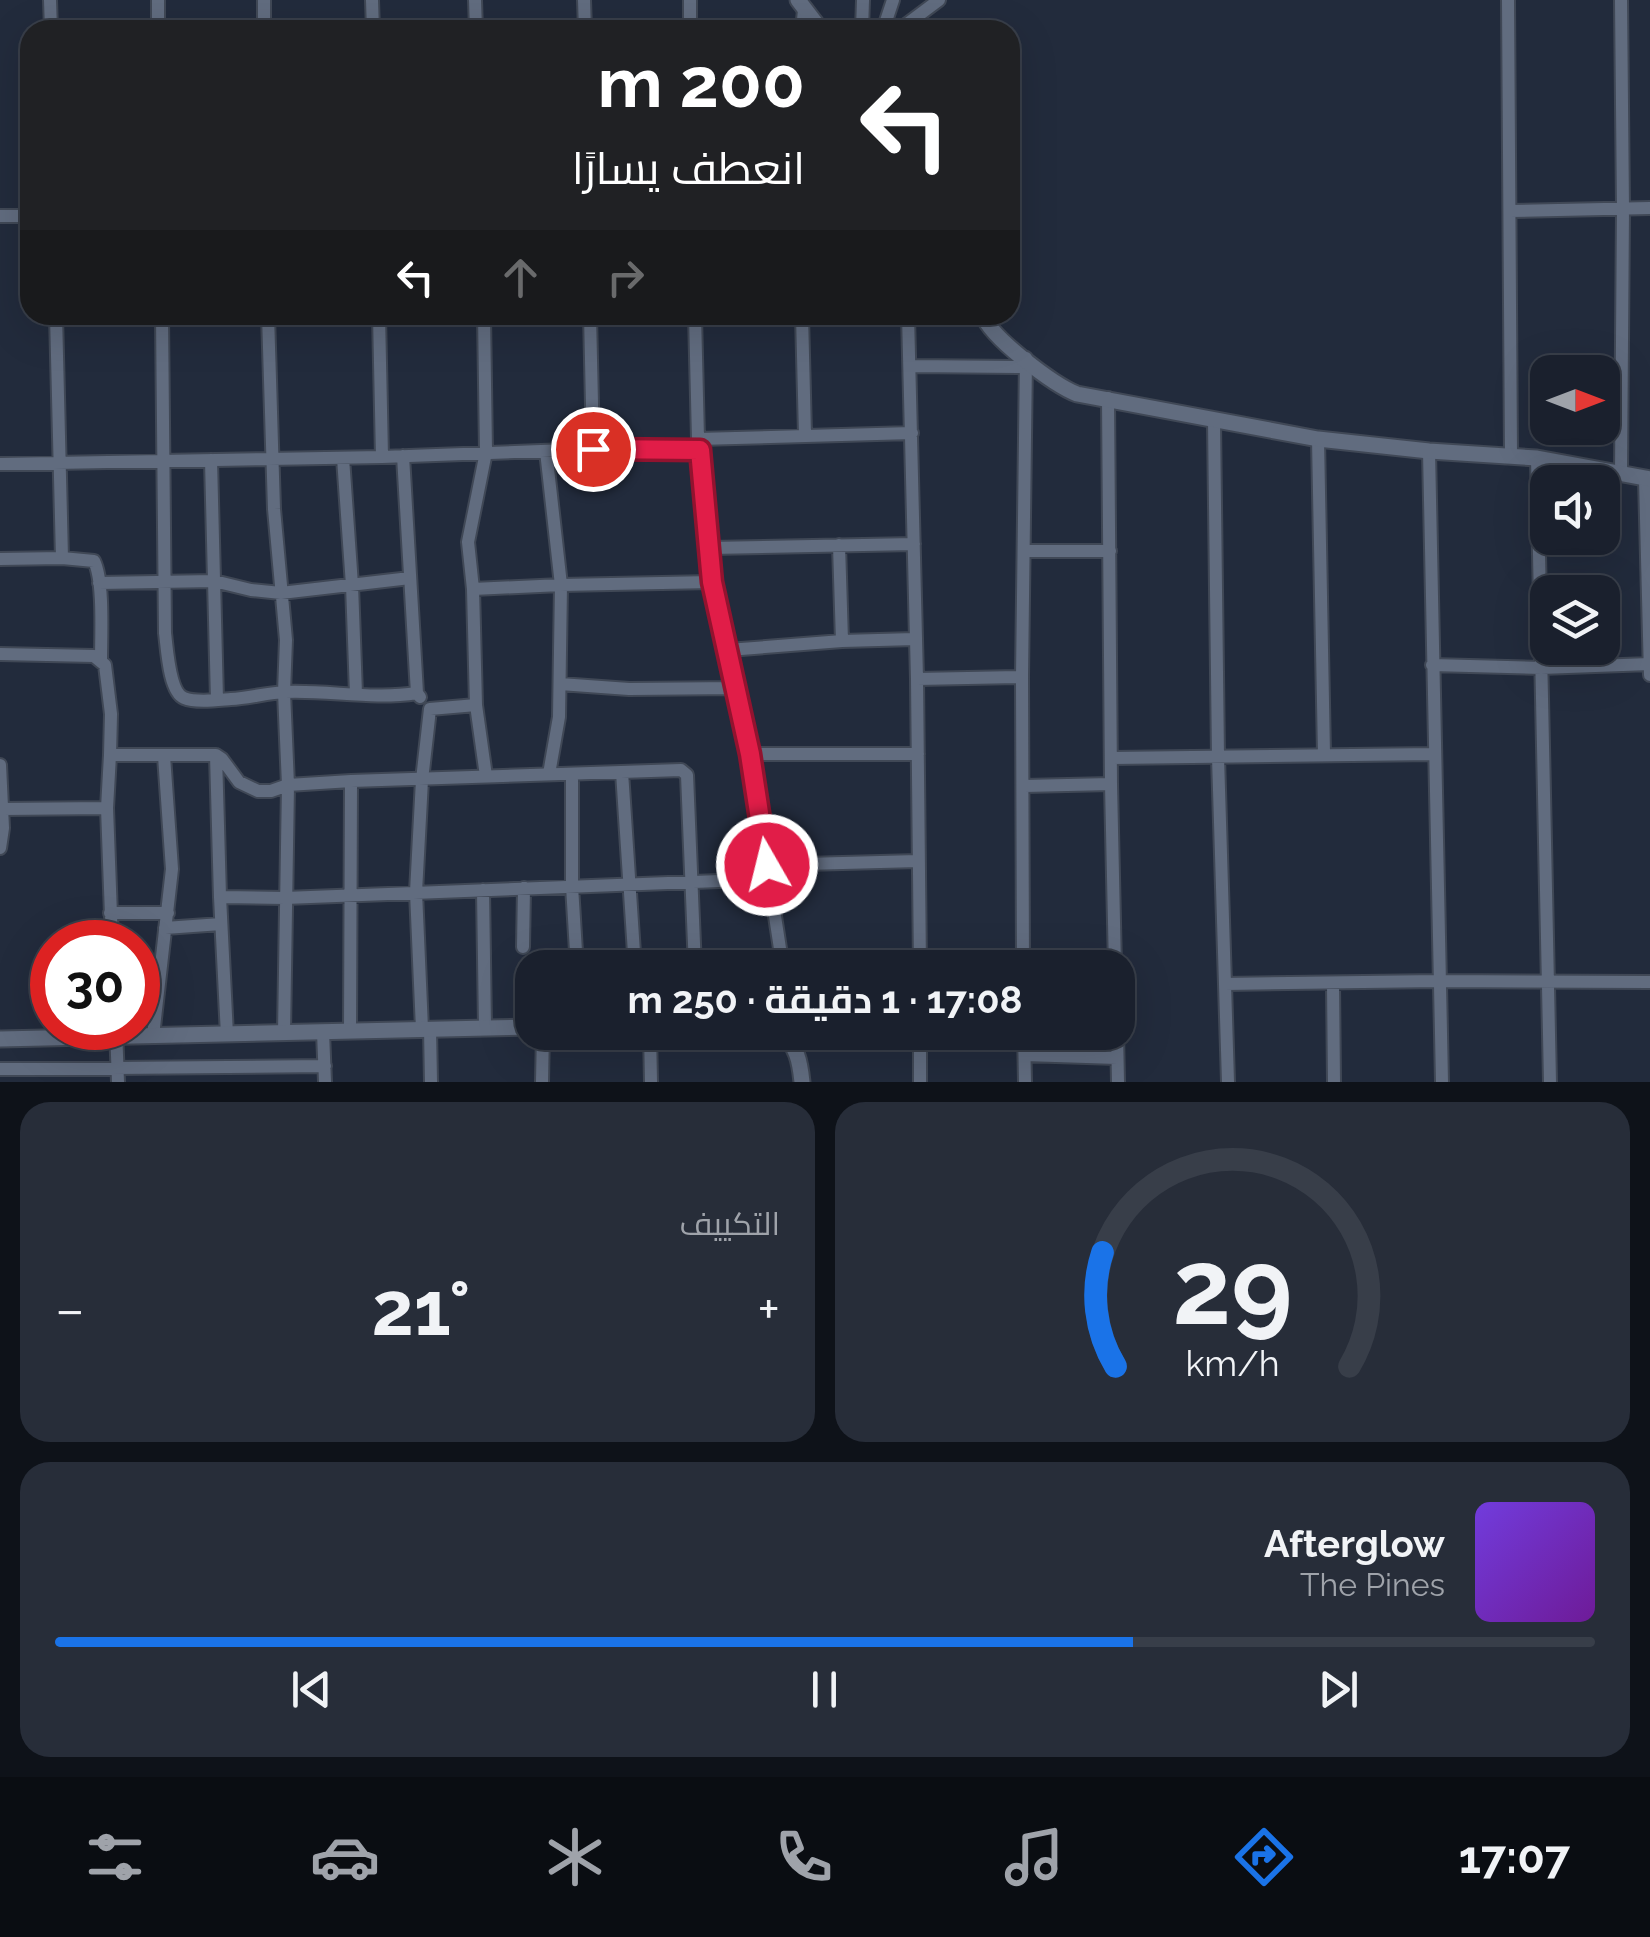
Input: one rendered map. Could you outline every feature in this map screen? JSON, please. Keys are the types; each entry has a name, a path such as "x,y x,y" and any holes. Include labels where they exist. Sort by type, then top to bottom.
{"street":[{"path":"913,20 939,0"},
{"path":"1508,0 1511,456"},
{"path":"1621,0 1621,474"},
{"path":"1510,210 1650,208"},
{"path":"56,325 62,558"},
{"path":"162,325 165,633 178,694 185,699 217,700 284,692 394,697 416,693"},
{"path":"268,325 272,459 286,640 284,1033"},
{"path":"379,325 382,457"},
{"path":"484,325 486,452 468,542 476,706 486,776"},
{"path":"590,325 593,449"},
{"path":"695,325 699,444 712,582 750,754 779,950"},
{"path":"802,325 805,435"},
{"path":"909,325 920,950"},
{"path":"988,325 1026,363 1077,394 1318,439 1536,458 1648,479 1650,674"},
{"path":"911,366 1026,363"},
{"path":"1023,950 1026,363"},
{"path":"1108,398 1115,950"},
{"path":"1214,421 1218,757 1228,1082"},
{"path":"0,464 382,457 912,433"},
{"path":"1318,439 1324,754"},
{"path":"546,451 561,584 559,716 549,774"},
{"path":"1428,451 1442,1082"},
{"path":"403,456 416,693 430,709 416,892 431,1082"},
{"path":"342,458 356,694"},
{"path":"1536,458 1550,1082"},
{"path":"211,460 217,700"},
{"path":"710,548 914,544"},
{"path":"839,545 842,641"},
{"path":"1025,551 1110,551"},
{"path":"0,559 94,561 98,565 101,660"},
{"path":"99,582 214,581 280,593 410,578"},
{"path":"473,589 712,582"},
{"path":"728,650 915,638"},
{"path":"0,654 94,656 105,665 111,714 107,808 110,920"},
{"path":"1432,665 1541,668 1650,664"},
{"path":"917,679 1022,677"},
{"path":"560,684 628,689 736,688"},
{"path":"430,709 476,706"},
{"path":"750,754 918,754"},
{"path":"1112,758 1434,754"},
{"path":"110,755 216,755 239,782 258,791 351,781 681,770 687,775 694,950"},
{"path":"216,755 226,1035"},
{"path":"160,973 172,869 164,756"},
{"path":"0,766 0,848"},
{"path":"622,772 634,950"},
{"path":"572,774 577,950"},
{"path":"350,1032 351,781"},
{"path":"1024,786 1111,784"},
{"path":"2,809 107,808"},
{"path":"220,897 285,898 692,882 918,861"},
{"path":"523,948 524,888"},
{"path":"483,890 485,1027"},
{"path":"110,914 168,913"},
{"path":"165,928 221,924"},
{"path":"1224,984 1650,982"},
{"path":"1333,983 1334,1082"},
{"path":"160,1036 515,1027"},
{"path":"322,1032 325,1082"},
{"path":"0,1039 30,1037"},
{"path":"117,1050 118,1076"},
{"path":"542,1050 542,1082"},
{"path":"650,1050 651,1082"},
{"path":"797,1050 802,1082"},
{"path":"920,1050 920,1082"},
{"path":"1024,1050 1025,1082"},
{"path":"1117,1050 1118,1082"},
{"path":"1024,1055 1117,1058"},
{"path":"10,1073 118,1076 325,1066"}],"route":[{"path":"593,449 700,450 712,582 750,754 767,865"}]}
